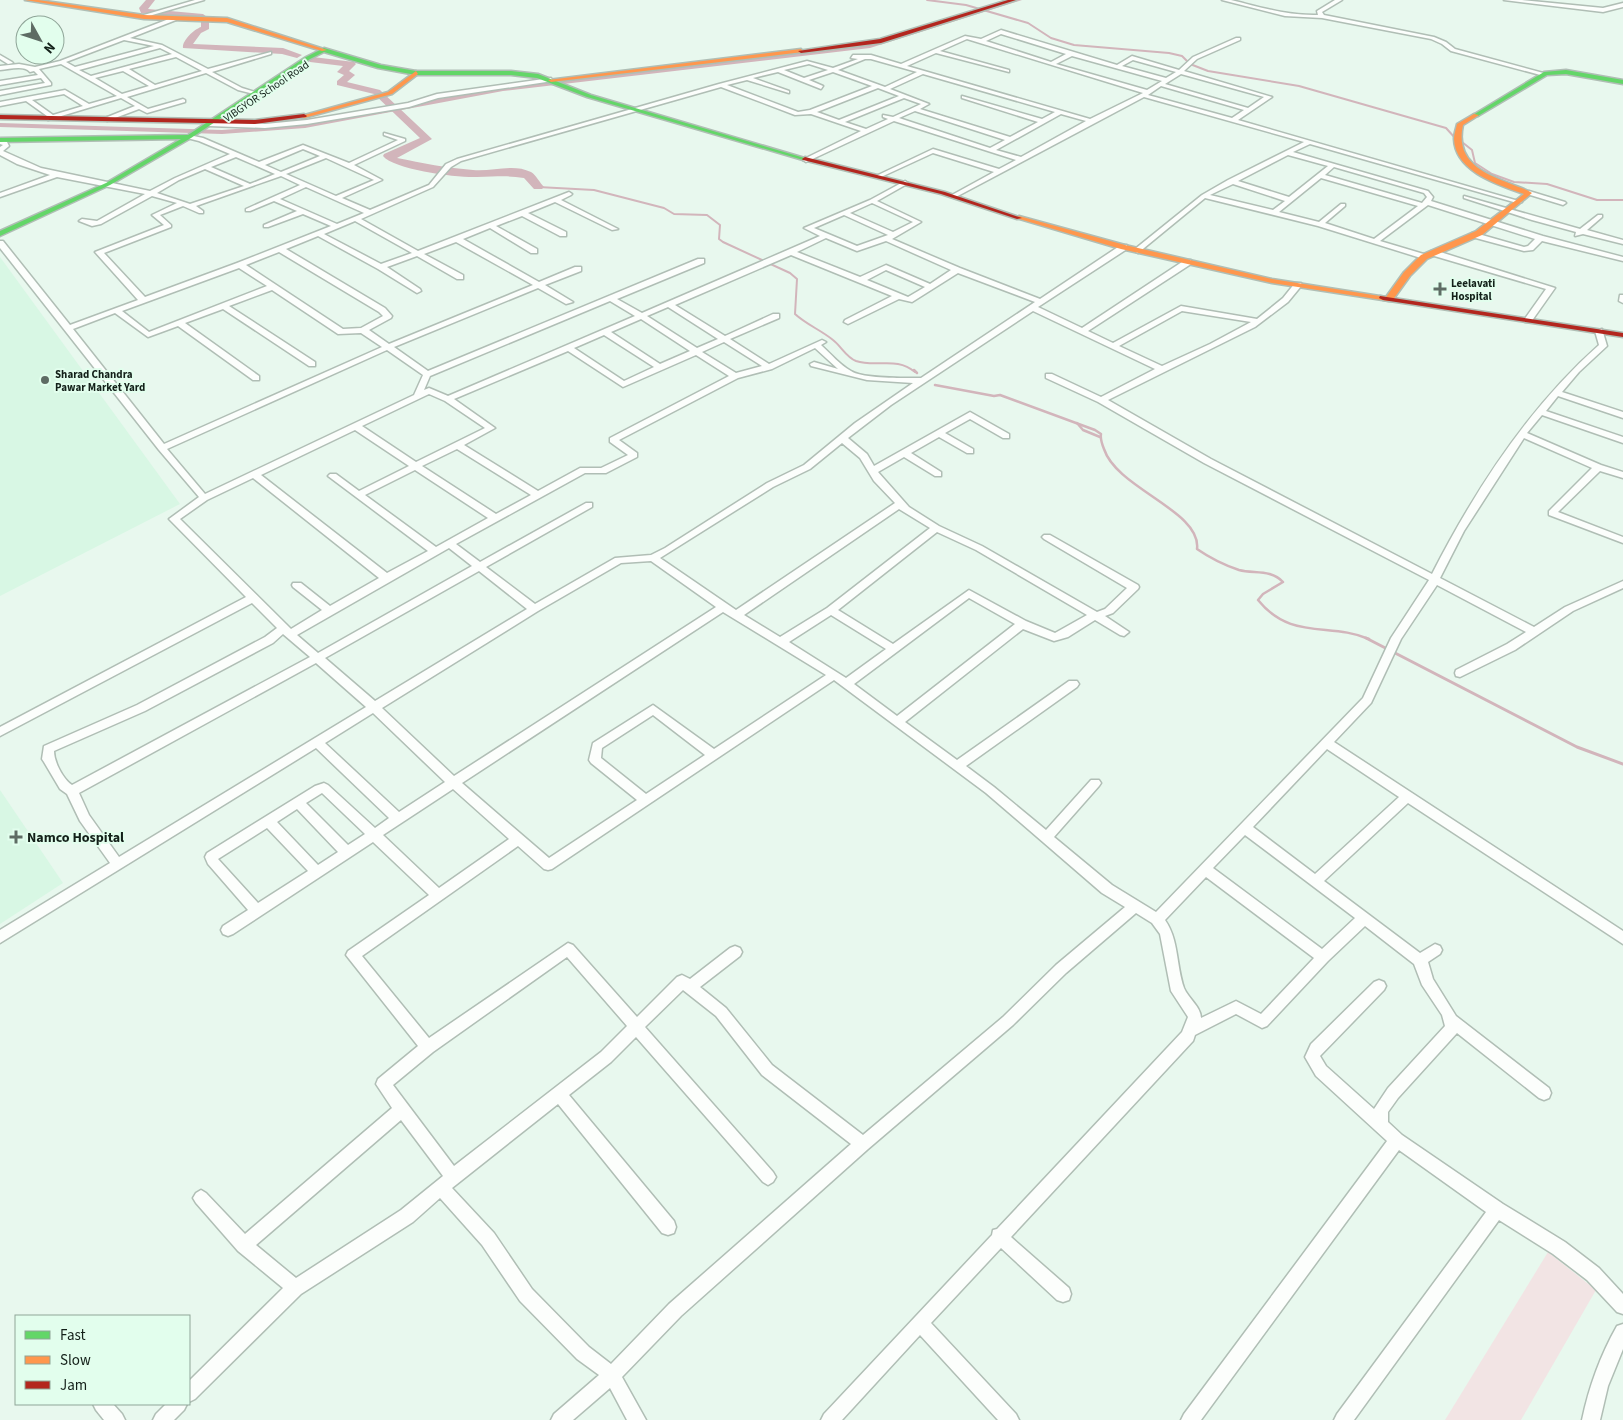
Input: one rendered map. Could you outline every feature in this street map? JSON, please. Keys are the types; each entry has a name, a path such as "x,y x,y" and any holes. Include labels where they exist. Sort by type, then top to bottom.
{"main road":[{"path":"28,0 86,7"},
{"path":"44,0 140,17 227,20 240,23 320,53 416,73 511,73 554,82 636,110 806,160 879,176 954,196 1048,228 1124,248 1298,285 1623,335"},
{"path":"554,82 881,41 1013,0"},
{"name":"VIBGYOR School Road","path":"0,241 111,185 206,128 257,95 308,58 320,53"},
{"path":"1389,298 1407,274 1429,255 1475,235 1529,193 1476,171 1463,159 1463,151 1458,140 1460,124 1544,74 1566,72 1623,82"},
{"path":"0,141 206,128 284,120 390,93 416,73"},
{"path":"0,117 107,119 206,128"},
{"name":"VIBGYOR School Road","path":"0,234 86,197"}],"street":[{"path":"140,17 200,0"},
{"path":"1225,0 1290,15 1307,18 1322,16 1432,38 1444,43 1453,50 1544,74"},
{"path":"1322,16 1319,12 1340,0"},
{"path":"1508,0 1603,10 1623,5"},
{"path":"65,61 174,19"},
{"path":"981,41 1001,32 1249,110"},
{"path":"900,66 966,37 1233,120 1519,202"},
{"path":"123,38 160,46 240,90 257,95"},
{"path":"954,196 1145,93 1180,72 1194,59 1238,39"},
{"path":"75,69 160,46"},
{"path":"935,51 1007,71"},
{"path":"27,99 50,117 269,53"},
{"path":"1051,64 1071,54"},
{"path":"90,78 176,55"},
{"path":"853,56 869,57 1091,121"},
{"path":"0,57 10,62"},
{"path":"805,80 869,57"},
{"path":"1116,67 1132,58 1269,97 1233,120"},
{"path":"68,328 240,265 370,213 432,185 443,170 459,160 747,78 809,62 834,69 926,104 888,117 866,131 806,160"},
{"path":"65,64 147,111 183,101"},
{"path":"0,76 51,65"},
{"path":"0,68 19,66 36,69 48,84 0,93"},
{"path":"124,69 153,86"},
{"path":"778,70 821,87"},
{"path":"885,89 922,72"},
{"path":"0,83 42,76"},
{"path":"747,78 787,92"},
{"path":"206,128 289,124 409,105 436,96 554,82"},
{"path":"721,85 797,114 810,112 878,86"},
{"path":"0,104 65,92 88,106"},
{"path":"839,122 904,96"},
{"path":"964,97 1042,121"},
{"path":"107,119 139,107"},
{"path":"915,108 1010,139"},
{"path":"810,112 866,131"},
{"path":"991,150 1060,112"},
{"path":"888,117 1020,159"},
{"path":"206,128 234,155 370,213"},
{"path":"349,165 403,140 386,134"},
{"path":"0,141 5,143 6,146 0,151 34,169 151,193 193,206 201,212"},
{"path":"1138,250 1204,196 1230,180 1309,142"},
{"path":"258,165 304,147 349,165 379,180 336,198"},
{"path":"879,176 933,151 999,171"},
{"path":"1288,153 1426,192 1430,198 1375,242"},
{"path":"82,221 92,224 99,223 151,193 205,166 234,155"},
{"path":"193,206 326,156"},
{"path":"1275,212 1333,165"},
{"path":"205,166 250,186"},
{"path":"0,195 57,174"},
{"path":"1320,176 1493,222 1540,238 1623,259"},
{"path":"1230,180 1290,200"},
{"path":"872,201 918,222 890,237 857,249 808,228 872,201 905,183"},
{"path":"248,210 306,185"},
{"path":"1529,193 1563,203"},
{"path":"380,267 457,239 569,194"},
{"path":"1204,196 1275,212 1375,242 1551,288 1528,320"},
{"path":"1466,197 1623,242"},
{"path":"275,199 337,226"},
{"path":"555,199 614,229"},
{"path":"143,300 99,252 169,226 155,215 184,203"},
{"path":"1320,224 1343,205"},
{"path":"266,226 303,211"},
{"path":"522,213 563,234"},
{"path":"845,213 957,270 1038,305 1082,331 1162,369"},
{"path":"1567,244 1600,216"},
{"path":"356,218 420,252 460,277"},
{"path":"490,225 534,251"},
{"path":"319,234 380,267 417,291"},
{"path":"1475,235 1524,249 1530,248 1540,238"},
{"path":"448,400 825,236"},
{"path":"457,239 570,302"},
{"path":"0,241 162,448 204,498"},
{"path":"0,937 534,609 619,560 653,558 770,485 807,467 858,424 1124,248"},
{"path":"240,265 341,332 363,330 388,316 382,310 280,249"},
{"path":"791,252 823,267 909,300 957,270"},
{"path":"417,397 427,374 701,261"},
{"path":"1082,331 1188,262"},
{"path":"861,280 886,267 932,287"},
{"path":"162,448 388,347 578,269"},
{"path":"1101,400 1184,360 1257,321 1288,299 1298,285"},
{"path":"116,310 148,335 272,287"},
{"path":"848,322 898,296"},
{"path":"610,298 734,376"},
{"path":"668,304 770,367"},
{"path":"224,306 312,364"},
{"path":"1113,346 1181,308 1257,321"},
{"path":"568,347 623,384 726,340 776,316"},
{"path":"180,323 256,378"},
{"path":"363,330 427,374"},
{"path":"604,331 660,368"},
{"path":"1157,919 1246,829 1367,700 1396,638 1435,578 1459,531 1522,434 1576,370 1603,346 1599,331"},
{"path":"118,865 84,818 72,791 64,786 48,759 48,749 142,708 286,631 330,611 386,578 583,470 603,471 634,455 613,440 734,376 770,367 819,343 850,374"},
{"path":"814,364 850,374 893,382 923,380"},
{"path":"1049,376 1101,400 1158,434 1435,578 1534,632"},
{"path":"358,495 491,428 448,400 429,391 204,498 174,519 286,631 374,707 454,783 548,865 834,676"},
{"path":"1557,393 1623,415"},
{"path":"1540,412 1623,440"},
{"path":"873,471 970,415 1006,436"},
{"path":"356,426 495,518"},
{"path":"939,433 970,451"},
{"path":"1522,434 1598,467 1623,475"},
{"path":"842,438 864,456 883,486 904,507 936,528 979,548 1124,632"},
{"path":"457,445 538,495"},
{"path":"905,453 938,474"},
{"path":"1598,467 1552,513 1623,540"},
{"path":"254,474 386,578"},
{"path":"333,476 435,551"},
{"path":"72,791 317,658 589,505"},
{"path":"738,614 899,505 904,507"},
{"path":"781,642 831,610 936,528"},
{"path":"846,684 969,593 1022,624 1054,637 1109,611 1134,587 1047,537"},
{"path":"449,543 478,568 534,609"},
{"path":"653,558 723,607 738,614 846,684 957,766 1108,890 1157,919 1166,932 1178,991 1195,1016 1188,1036 999,1236 830,1420"},
{"path":"1460,673 1511,646 1568,609 1623,584"},
{"path":"297,585 330,611"},
{"path":"0,732 252,598"},
{"path":"228,930 723,607"},
{"path":"831,610 894,648"},
{"path":"896,722 1022,624"},
{"path":"957,766 1072,684"},
{"path":"646,800 595,760 597,746 653,709 714,755"},
{"path":"318,743 398,820"},
{"path":"1327,744 1623,938"},
{"path":"1046,838 1095,783"},
{"path":"257,911 211,857 268,820 319,789 324,788 438,895"},
{"path":"1315,881 1408,796"},
{"path":"298,802 346,853"},
{"path":"268,820 317,872"},
{"path":"1246,829 1420,960 1427,981 1437,999 1452,1017 1452,1028 1381,1110 1380,1124"},
{"path":"428,1047 352,955 518,839"},
{"path":"1206,870 1323,957"},
{"path":"560,1420 612,1375 675,1310 863,1144 1008,1021 1061,969 1134,907"},
{"path":"1190,1031 1236,1007 1262,1022 1323,957 1364,918"},
{"path":"637,1420 612,1375 582,1353 526,1295 447,1182 402,1109 383,1084 428,1047 568,949 635,1028 768,1177"},
{"path":"1420,960 1434,950"},
{"path":"690,987 736,952"},
{"path":"190,1392 295,1288 407,1216 447,1182 606,1057 682,981 721,1012 767,1070 863,1144"},
{"path":"1379,986 1316,1049 1312,1057 1321,1071 1397,1140 1497,1210 1559,1248 1586,1269 1623,1306"},
{"path":"1452,1021 1544,1093"},
{"path":"559,1094 668,1227"},
{"path":"244,1244 402,1109"},
{"path":"1190,1420 1397,1140"},
{"path":"201,1198 244,1244 295,1288"},
{"path":"1343,1420 1497,1210"},
{"path":"999,1236 1063,1294"},
{"path":"920,1323 1010,1420"},
{"path":"1591,1420 1598,1383 1611,1352 1623,1332"},
{"path":"103,1405 116,1420"},
{"path":"162,1420 177,1405"}],"shaded area":[{"name":"Sharad Chandra Pawar Market Yard","path":"0,257 180,504 0,596"},
{"name":"Namco Hospital","path":"0,790 63,883 0,924"},
{"path":"1548,1252 1596,1290 1521,1420 1445,1420"}],"waterway":[{"path":"151,0 143,8 144,11 203,17"},
{"path":"927,0 966,5 1028,23 1051,38 1074,45 1169,53 1182,56 1190,64 1208,71 1299,86 1446,128 1456,139"},
{"path":"0,125 222,132 305,126 503,89 870,46 1019,0"},
{"path":"205,22 205,29 198,31 186,46 283,51 297,55"},
{"path":"313,60 351,64 342,72 349,74"},
{"path":"350,75 340,83 377,92 393,106"},
{"path":"395,110 427,139 388,156 393,160 428,168 476,174 505,171 528,175 538,187"},
{"path":"1462,142 1472,150 1475,163 1492,174 1514,182 1547,184 1597,200 1623,200"},
{"path":"538,187 594,190 664,208 674,214 707,215 720,225 719,239 723,242 790,273 797,279 795,314 833,340 849,357 864,363 894,363 908,367 915,372"},
{"path":"914,370 917,373"},
{"path":"935,385 994,396 1000,395 1077,424"},
{"path":"1077,424 1101,434 1104,449 1112,463 1125,476 1173,511 1186,523 1195,535 1197,549 1233,568 1273,575 1283,582 1263,594 1258,600 1271,613 1297,626 1354,634 1366,638"},
{"path":"1077,424 1083,430 1100,437"},
{"path":"1366,638 1577,747 1623,764"}],"traffic: fast":[{"path":"324,50 380,67 416,73 511,73 538,76 589,96 805,159"},
{"path":"0,234 108,184 189,137 308,58 324,50"},
{"path":"1476,115 1546,73 1566,72 1623,82"},
{"path":"0,140 189,137"}],"traffic: slow":[{"path":"28,0 144,17 227,20 324,50"},
{"path":"551,80 801,51"},
{"path":"304,116 390,93 416,73"},
{"path":"1389,299 1407,274 1424,257 1479,233 1529,193 1484,175 1465,160 1459,151 1457,140 1460,124 1476,115"},
{"path":"1019,218 1124,247 1272,281 1383,298"}],"traffic: jam":[{"path":"801,51 881,41 1013,0"},
{"path":"0,117 255,122 304,116"},
{"path":"805,159 943,193 1019,218"},
{"path":"1383,298 1623,335"}],"place":[{"name":"Leelavati Hospital","path":"1440,289"},
{"name":"Sharad Chandra Pawar Market Yard","path":"45,380"},
{"name":"Namco Hospital","path":"16,837"}]}
